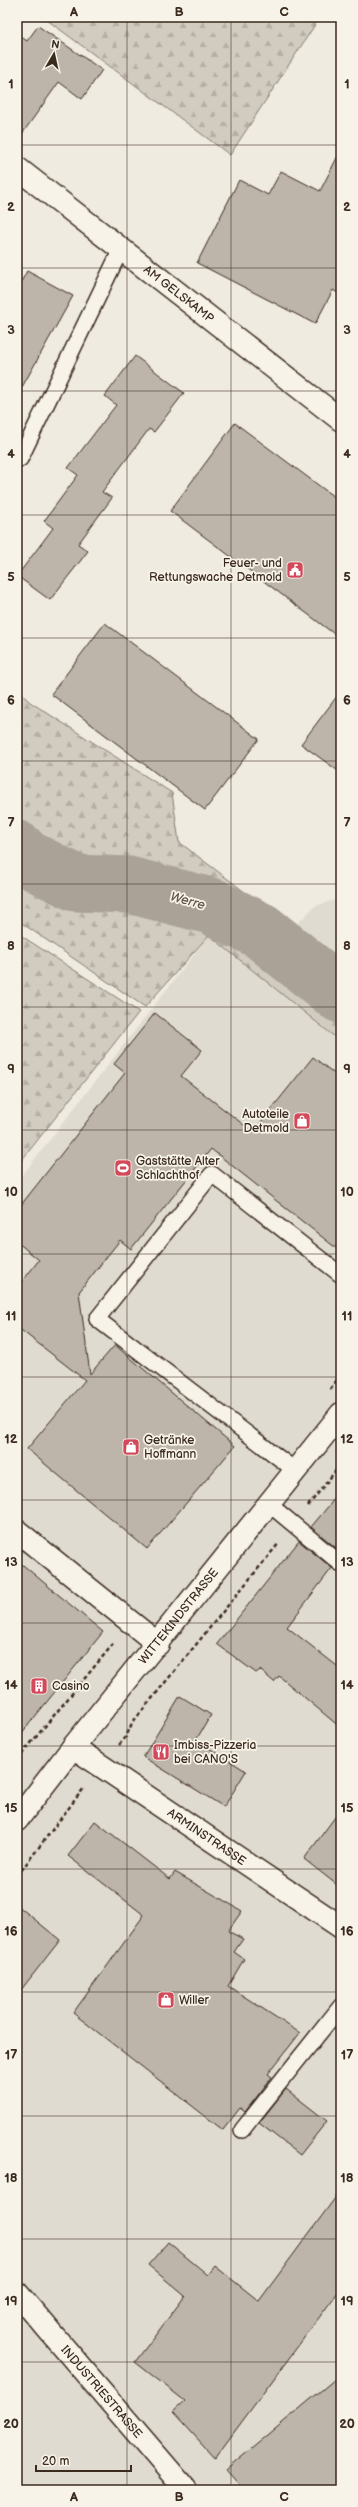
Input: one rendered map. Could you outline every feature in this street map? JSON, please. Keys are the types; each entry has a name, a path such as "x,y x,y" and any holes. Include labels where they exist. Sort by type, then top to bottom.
{"street":[{"name":"AM GELSKAMP","path":"17,168 341,420"},
{"name":"WITTEKINDSTRASSE","path":"17,1820 72,1747 158,1644 341,1414"},
{"path":"17,1531 158,1644"},
{"name":"ARMINSTRASSE","path":"72,1747 341,1927"},
{"name":"INDUSTRIESTRASSE","path":"17,2293 186,2490"}],"lane":[{"path":"17,457 20,459 121,249"},
{"path":"296,1471 97,1319 212,1174 341,1275"},
{"path":"269,1504 341,1564"},
{"path":"242,2130 341,2006"}],"path":[{"path":"126,1737 132,1723 341,1464"},
{"path":"17,1760 110,1648"},
{"path":"17,1876 76,1798"}],"shaded area":[{"path":"341,898 341,965 293,928 315,906"},
{"path":"209,935 341,1042 341,2490 17,2490 17,1182"}],"green space":[{"path":"43,17 320,17 230,155"},
{"path":"17,690 30,702 172,793 179,842 341,965 341,1042 209,935 145,1007 17,920"},
{"path":"17,933 139,1012 17,1166"}],"building":[{"path":"38,26 102,70 82,99 59,82 17,141 17,34 27,41"},
{"path":"341,150 341,295 333,290 315,324 197,263 239,180 268,195 281,171 320,191"},
{"path":"27,271 73,296 17,396 17,289"},
{"path":"135,356 184,393 154,432 149,429 102,492 112,498 78,544 88,551 50,600 17,576 53,528 44,521 78,475 68,468 116,405 105,396"},
{"name":"Feuer- und Rettungswache Detmold","path":"235,423 341,502 341,639 170,511"},
{"path":"105,623 259,739 205,810 51,694"},
{"path":"341,691 341,773 301,744"},
{"path":"155,1013 202,1050 181,1076 253,1132 313,1057 341,1079 341,1252 211,1149 131,1249 120,1240 79,1292 90,1374 115,1345 235,1446 147,1549 27,1449 85,1380 17,1327 17,1288 39,1260 17,1242 17,1210 125,1073 114,1064"},
{"path":"341,1491 341,1552 311,1527"},
{"path":"299,1541 332,1568 287,1627 341,1669 341,1728 279,1676 274,1682 260,1670 256,1673 217,1644"},
{"name":"Casino","path":"17,1560 103,1632 17,1739"},
{"path":"180,1696 211,1715 196,1740 246,1771 224,1807 143,1757"},
{"path":"341,1809 341,1888 304,1859"},
{"name":"Willer","path":"95,1821 170,1879 175,1872 242,1911 228,1931 243,1939 234,1952 244,1959 228,1986 300,2033 268,2074 272,2077 245,2112 240,2108 223,2130 73,2013 144,1915 68,1856"},
{"path":"17,1905 60,1940 17,1995"},
{"path":"286,2089 327,2121 300,2155 259,2123"},
{"path":"341,2190 341,2288 215,2458 173,2412 185,2401 135,2362 185,2296 148,2265 168,2242 208,2275 215,2266 259,2301"},
{"path":"341,2374 341,2490 244,2490 226,2470"}],"waterway":[{"name":"Werre","path":"17,849 26,858 76,883 129,885 211,906 261,931 341,995"}],"place":[{"name":"Feuer- und Rettungswache Detmold","path":"295,570"},
{"name":"Autoteile Detmold","path":"302,1121"},
{"name":"Gaststätte Alter Schlachthof","path":"123,1168"},
{"name":"Getränke Hoffmann","path":"131,1447"},
{"name":"Casino","path":"39,1686"},
{"name":"Imbiss-Pizzeria bei CANO'S","path":"161,1752"},
{"name":"Willer","path":"166,2000"}]}
